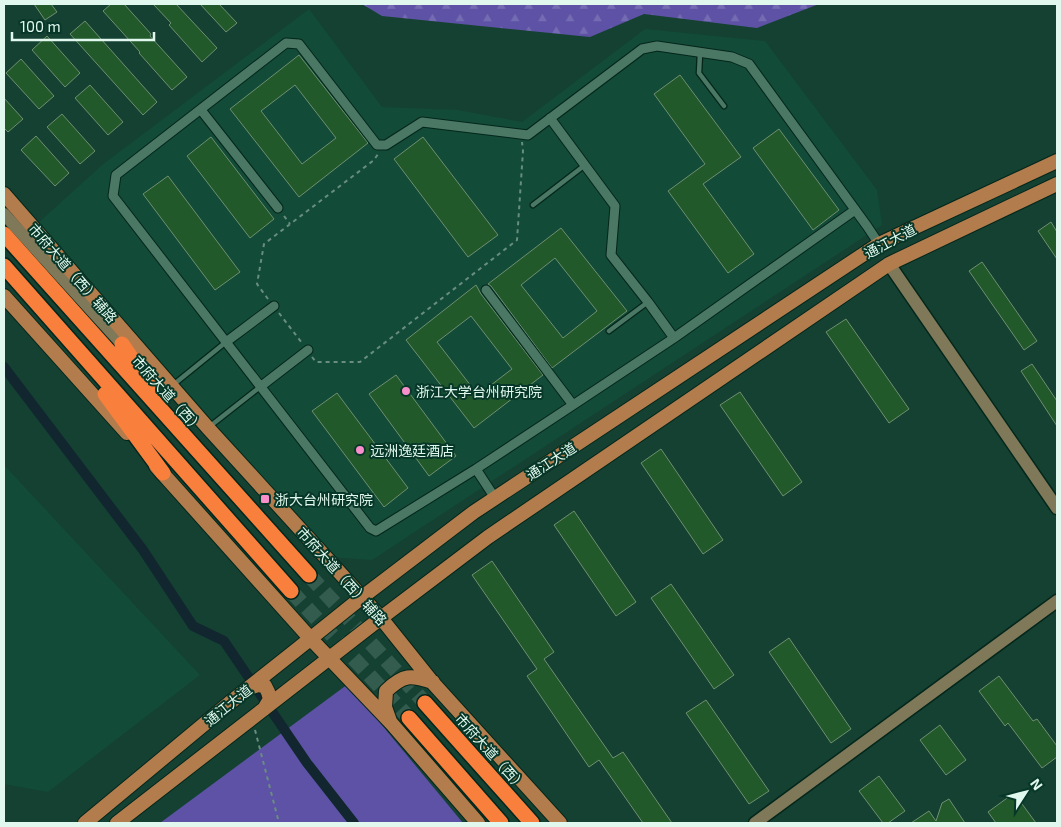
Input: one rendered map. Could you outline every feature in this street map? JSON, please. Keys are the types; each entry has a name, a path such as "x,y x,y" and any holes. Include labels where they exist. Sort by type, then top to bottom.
{"highway":[{"name":"市府大道（西）","path":"4,234 309,575"},
{"path":"4,266 290,591"},
{"path":"50,318 162,473"},
{"path":"122,344 184,436"},
{"name":"市府大道（西）","path":"425,703 532,823"},
{"path":"409,718 501,823"}],"main road":[{"name":"通江大道","path":"85,823 232,700 474,512 879,244 1057,161"},
{"name":"通江大道","path":"117,823 488,537 889,264 1057,184"},
{"name":"市府大道（西）辅路","path":"4,194 208,428 381,618 434,682 560,823"},
{"path":"4,296 310,638 392,724 478,823"},
{"path":"122,344 171,385"},
{"path":"392,724 385,707 386,691 397,680 404,678 415,677 434,682"},
{"path":"248,688 258,685 265,686 270,699 264,709"}],"street":[{"path":"855,210 674,338 476,469 376,531 370,528 112,196 116,175 286,43 300,44 377,145 386,145 422,122 528,136 642,49 657,46 732,57 749,64 855,210 879,244"},
{"path":"201,110 278,208"},
{"path":"550,118 615,206 611,255 674,338"},
{"path":"4,214 122,344"},
{"path":"889,264 1057,508"},
{"path":"486,290 573,405"},
{"path":"226,342 274,306"},
{"path":"260,387 308,350"},
{"path":"476,469 495,498"},
{"path":"755,823 1057,601"}],"lane":[{"path":"700,52 699,73 724,106"},
{"path":"533,205 585,165"},
{"path":"609,331 648,302"},
{"path":"171,385 226,342"},
{"path":"208,428 260,387"}],"path":[{"path":"382,145 374,160 264,244 257,284 316,362 360,362 517,240 522,151 521,135"},
{"path":"252,718 279,823"}],"shaded area":[{"name":"浙江大学台州研究院","path":"309,9 382,107 458,110 522,122 645,29 765,41 877,190 882,225 372,560 330,557 36,225 102,165"},
{"path":"4,465 200,675 48,792 4,784"}],"green space":[{"path":"362,4 819,4 757,28 644,14 590,37 382,16"},
{"path":"348,684 463,823 160,823"}],"building":[{"path":"34,4 51,4 57,12 45,20"},
{"path":"111,4 124,4 187,77 172,90 103,11"},
{"path":"153,4 176,4 217,48 202,62"},
{"path":"200,4 219,4 237,23 226,32"},
{"path":"85,21 157,102 143,115 70,34"},
{"path":"47,36 80,73 65,87 32,50"},
{"path":"299,55 368,143 299,197 230,109","holes":["295,85 336,138 302,164 261,111"]},
{"path":"21,59 54,96 39,109 6,73"},
{"path":"680,75 741,157 703,184 754,254 728,273 668,191 705,164 654,94"},
{"path":"90,85 123,122 108,135 75,98"},
{"path":"4,98 23,119 8,132 4,128"},
{"path":"62,114 95,151 80,164 47,127"},
{"path":"779,129 839,210 813,230 753,148"},
{"path":"36,136 69,173 55,186 21,150"},
{"path":"211,137 274,219 250,238 187,156"},
{"path":"423,137 498,235 468,257 394,159"},
{"path":"168,176 240,272 215,290 143,194"},
{"path":"1051,222 1057,232 1057,259 1038,231"},
{"path":"561,228 627,311 552,368 488,284","holes":["555,258 597,311 563,338 521,285"]},
{"path":"982,262 1037,341 1024,350 969,271"},
{"path":"476,285 543,375 474,428 406,340","holes":["471,316 512,369 478,395 437,342"]},
{"path":"846,319 909,409 889,423 826,332"},
{"path":"1032,364 1057,401 1057,426 1021,371"},
{"path":"396,375 456,456 429,476 369,394"},
{"path":"740,392 802,482 783,496 720,405"},
{"name":"远洲逸廷酒店","path":"337,393 408,488 384,507 312,411"},
{"path":"661,449 723,540 703,554 641,463"},
{"path":"574,511 636,602 616,616 554,525"},
{"path":"492,561 554,652 544,659 613,758 623,752 672,823 643,823 599,760 589,767 527,676 537,669 472,575"},
{"path":"671,584 734,675 714,689 651,598"},
{"path":"789,638 851,729 831,743 769,652"},
{"path":"999,676 1033,721 1037,719 1057,746 1057,757 1042,768 1008,723 1005,726 979,691"},
{"path":"706,700 769,791 749,804 686,713"},
{"path":"940,725 966,760 946,775 920,740"},
{"path":"879,776 905,811 888,823 883,823 859,791"},
{"path":"1014,793 1036,823 996,823 988,812"},
{"path":"949,799 965,823 911,823 929,811 936,821 942,803"}],"waterway":[{"path":"4,367 143,550 193,626 224,641 307,763 354,823"}],"tunnel":[{"path":"309,575 425,703"},
{"path":"291,591 409,718"}],"place":[{"name":"浙江大学台州研究院","path":"406,391"},
{"name":"远洲逸廷酒店","path":"360,450"},
{"name":"浙大台州研究院","path":"265,499"}]}
